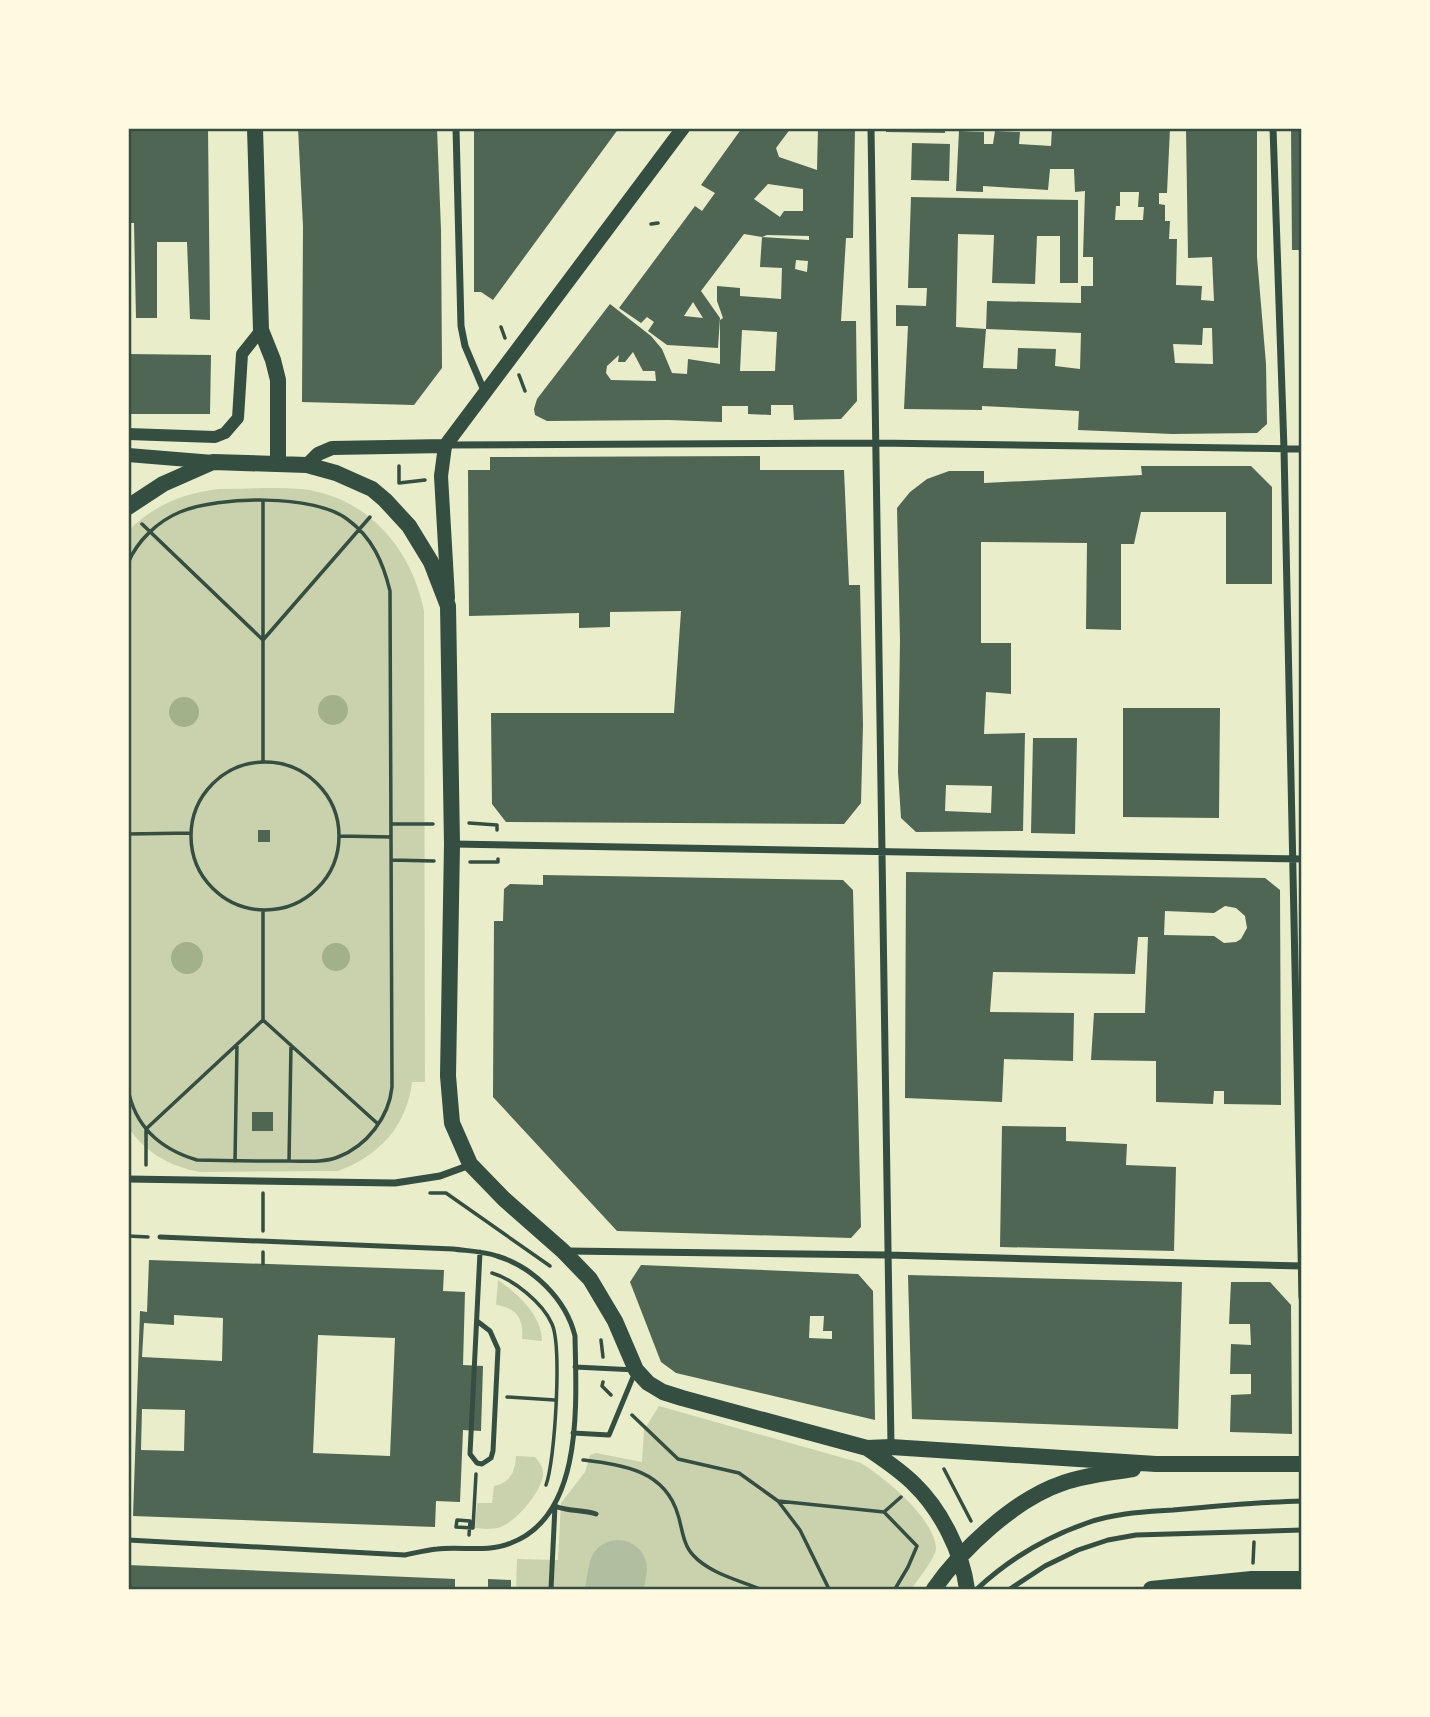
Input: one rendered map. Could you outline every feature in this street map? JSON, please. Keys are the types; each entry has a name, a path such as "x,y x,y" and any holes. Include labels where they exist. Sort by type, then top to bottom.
{"main road":[{"path":"256,128 261,330 277,373 278,464"},
{"path":"683,128 445,446 441,476 448,606 452,844 448,1076 449,1106 457,1138 470,1164 503,1199 563,1251 590,1279 615,1321 636,1370 648,1383 663,1392 867,1448 891,1447 1156,1464 1302,1464"},
{"path":"307,465 318,454 332,448 445,446"},
{"path":"128,454 214,462 307,465 356,481 385,500 409,526 431,562 448,606"},
{"path":"128,507 163,484 214,462"},
{"path":"867,1448 915,1484 942,1521 959,1558 967,1589"},
{"path":"934,1589 959,1558 1011,1512 1063,1483 1156,1464"},
{"path":"1151,1589 1252,1579 1302,1579"}],"street":[{"path":"456,128 461,326 465,346 486,393"},
{"path":"871,128 891,1447"},
{"path":"1273,128 1284,449 1302,1297"},
{"path":"128,434 215,437 225,433 238,418 242,354 261,330"},
{"path":"445,446 876,443 1302,449"},
{"path":"452,844 1302,859"},
{"path":"128,1179 395,1182 440,1176 470,1164"},
{"path":"563,1251 887,1255 1302,1266"}],"lane":[{"path":"128,1540 405,1555 437,1549 480,1550 510,1544 540,1525 555,1506 566,1478 573,1433 575,1336 572,1322 552,1292 516,1264 499,1256 480,1252 160,1237"},
{"path":"477,1321 490,1331 495,1339 498,1360 493,1451 487,1462 477,1463 472,1459 470,1449 480,1252"},
{"path":"573,1433 609,1435 636,1370 575,1367"},
{"path":"977,1589 995,1572 1030,1549 1088,1523 1120,1514 1255,1502 1302,1502"},
{"path":"555,1506 563,1510 596,1514"},
{"path":"551,1589 555,1506"},
{"path":"1010,1589 1045,1566 1078,1550 1108,1540 1136,1535 1302,1530"}],"path":[{"path":"652,224 658,223"},
{"path":"399,466 398,483 425,480"},
{"path":"263,501 263,762"},
{"path":"128,563 132,554 151,533 173,515 218,502 263,501 310,502 346,517 360,529 381,560 390,591 392,1087 391,1100 378,1124 358,1146 337,1158 323,1161 197,1160 184,1156 146,1129 131,1106 128,1088"},
{"path":"263,639 370,517"},
{"path":"142,524 263,639"},
{"path":"263,762 292,767 317,783 333,807 339,836 333,865 317,890 292,905 263,911 235,904 211,887 196,862 191,833 194,817 208,789 233,769 263,762"},
{"path":"391,824 425,824"},
{"path":"128,834 191,833"},
{"path":"339,836 391,837"},
{"path":"146,1179 146,1129 263,1020 263,911"},
{"path":"263,1020 378,1124"},
{"path":"235,1161 237,1044"},
{"path":"289,1161 291,1045"},
{"path":"263,1161 263,1264"},
{"path":"424,1194 446,1193 552,1268"},
{"path":"128,1236 160,1237"},
{"path":"480,1269 515,1282 553,1325 556,1341 555,1400 551,1472 544,1491"},
{"path":"599,1331 603,1346 603,1386 678,1459 739,1473 778,1502 800,1530 829,1589"},
{"path":"520,1398 555,1400"},
{"path":"570,1459 629,1467 644,1472 672,1498 687,1546 693,1555 712,1569 760,1589"},
{"path":"477,1463 473,1528 456,1527 457,1520 470,1521 469,1537 480,1537"},
{"path":"942,1464 980,1538"},
{"path":"884,1512 915,1484"},
{"path":"778,1502 884,1512 917,1546 895,1589"}],"shaded area":[{"path":"219,489 301,489 346,502 383,529 397,547 418,588 424,611 425,1082 412,1082 404,1112 389,1137 366,1157 338,1171 200,1172 159,1157 142,1144 128,1127 128,531 159,507 194,494"},
{"path":"333,695 339,696 347,704 347,716 339,724 333,725 327,724 319,716 318,710 319,704 327,696"},
{"path":"184,697 190,698 198,706 198,718 190,726 184,727 178,726 170,718 169,712 170,706 178,698"},
{"path":"187,942 198,947 203,958 198,969 187,974 176,969 171,958 176,947"},
{"path":"336,943 346,947 350,957 346,967 336,971 326,967 322,957 326,947"},
{"path":"498,1280 521,1299 533,1314 541,1331 542,1341 522,1339 522,1326 518,1316 509,1309 496,1305"},
{"path":"659,1406 861,1463 895,1488 926,1523 936,1547 930,1562 911,1589 516,1589 517,1559 558,1560 561,1503 585,1472 590,1455 596,1453 642,1462 644,1430"},
{"path":"516,1456 535,1457 541,1466 542,1479 535,1495 523,1510 503,1526 493,1529 475,1528 477,1503 492,1503 494,1486 511,1476"}],"building":[{"path":"128,128 208,128 210,320 190,319 187,242 157,242 157,318 136,318 134,223 128,223"},
{"path":"298,128 437,128 442,368 414,405 302,402 303,226"},
{"path":"474,128 619,128 493,300 481,292 474,292"},
{"path":"742,128 791,128 776,148 779,157 817,170 818,128 855,128 853,238 846,238 841,321 856,321 857,401 841,419 794,420 793,405 771,405 771,415 748,414 748,406 722,406 722,422 547,421 535,415 537,399 610,304 651,336 662,349 672,373 687,374 688,359 720,364 720,320 723,318 717,301 717,286 740,288 740,296 781,299 782,268 760,267 762,237 744,234 701,291 720,318 718,348 667,345 648,331 654,322 647,317 641,323 619,308 695,206 702,211 715,193 701,185","holes":["768,184 803,189 803,211 784,211 780,217 754,199","809,236 809,240 762,237","796,260 808,261 807,272 795,269","693,302 703,318 684,316","742,330 777,332 775,371 740,371","633,352 643,371 655,371 656,381 611,380 606,373 607,366 619,355 618,362 625,362"]},
{"path":"886,128 945,128 945,133 886,132"},
{"path":"1052,128 1170,128 1167,193 1159,193 1159,204 1165,205 1165,221 1170,221 1169,239 1177,239 1176,285 1202,286 1201,300 1214,301 1212,257 1188,258 1186,128 1257,128 1257,257 1266,364 1267,424 1257,433 1172,434 1078,430 1079,411 982,406 982,410 904,409 908,326 896,326 896,305 926,306 927,288 908,288 911,197 1078,200 1078,283 1060,283 1060,236 1037,236 1035,284 992,283 994,235 958,234 956,327 986,329 987,301 1081,303 1081,286 1093,286 1093,257 1083,257 1085,191 1075,192 1074,169 1050,169 1048,190 983,186 983,192 956,191 959,131 984,132 984,144 993,144 995,131 1020,132 1019,144 1051,146","holes":["1120,192 1139,192 1138,207 1144,207 1143,220 1115,220 1116,206 1120,206","1203,328 1212,328 1213,364 1175,363 1173,344 1202,345","986,329 1081,333 1080,369 1055,366 1056,349 1018,348 1017,369 983,368"]},
{"path":"1291,128 1302,128 1302,250 1292,250"},
{"path":"912,143 950,144 949,181 911,180"},
{"path":"128,354 211,355 210,414 128,414"},
{"path":"760,456 760,470 844,470 849,585 860,585 863,725 861,803 844,824 506,822 492,804 491,713 674,713 681,611 610,612 610,627 579,628 579,613 469,616 468,470 490,470 490,457"},
{"path":"1141,466 1251,466 1272,487 1272,584 1226,584 1226,512 1141,512 1134,544 1121,544 1121,630 1086,629 1087,543 981,542 981,643 1011,643 1011,694 986,692 984,734 1025,733 1023,831 916,832 901,818 898,772 900,641 897,508 910,492 927,479 949,471 984,471 984,483 1142,475","holes":["946,785 992,786 991,813 945,811"]},
{"path":"1123,708 1220,708 1219,818 1123,817"},
{"path":"1033,738 1077,738 1075,834 1031,833"},
{"path":"258,830 270,830 270,842 258,842"},
{"path":"906,872 1265,878 1280,890 1281,1105 1224,1104 1224,1091 1214,1091 1213,1104 1156,1102 1156,1061 1091,1060 1094,1013 1145,1013 1148,937 1138,937 1135,974 993,972 990,1012 1074,1013 1073,1061 1004,1059 1002,1102 905,1098","holes":["1225,906 1236,908 1245,916 1247,928 1236,942 1224,943 1214,936 1164,935 1165,911 1214,913"]},
{"path":"543,875 843,880 853,890 861,1227 851,1238 617,1231 493,1097 494,921 503,921 504,889 510,884 543,885"},
{"path":"252,1112 273,1112 273,1131 252,1131"},
{"path":"1002,1126 1066,1127 1066,1141 1127,1144 1126,1165 1176,1167 1174,1251 1000,1247"},
{"path":"149,1260 444,1270 443,1291 465,1292 463,1365 483,1366 481,1431 463,1430 460,1502 436,1501 435,1527 133,1516 140,1311 147,1312","holes":["174,1315 223,1318 222,1361 142,1357 144,1323 174,1325","318,1335 395,1338 390,1456 313,1453","142,1409 185,1410 184,1451 141,1450"]},
{"path":"641,1265 858,1274 873,1291 875,1420 676,1373 661,1362 630,1282","holes":["810,1316 824,1316 823,1331 832,1331 832,1339 809,1338"]},
{"path":"908,1275 1182,1282 1178,1429 912,1419"},
{"path":"1231,1282 1270,1282 1291,1305 1292,1434 1230,1432 1231,1395 1251,1394 1251,1374 1230,1374 1231,1344 1251,1345 1250,1324 1229,1324"},
{"path":"128,1565 455,1579 455,1589 128,1589"},
{"path":"488,1579 511,1580 511,1589 488,1589"}],"taxiway":[{"path":"614,1589 618,1569"}]}
